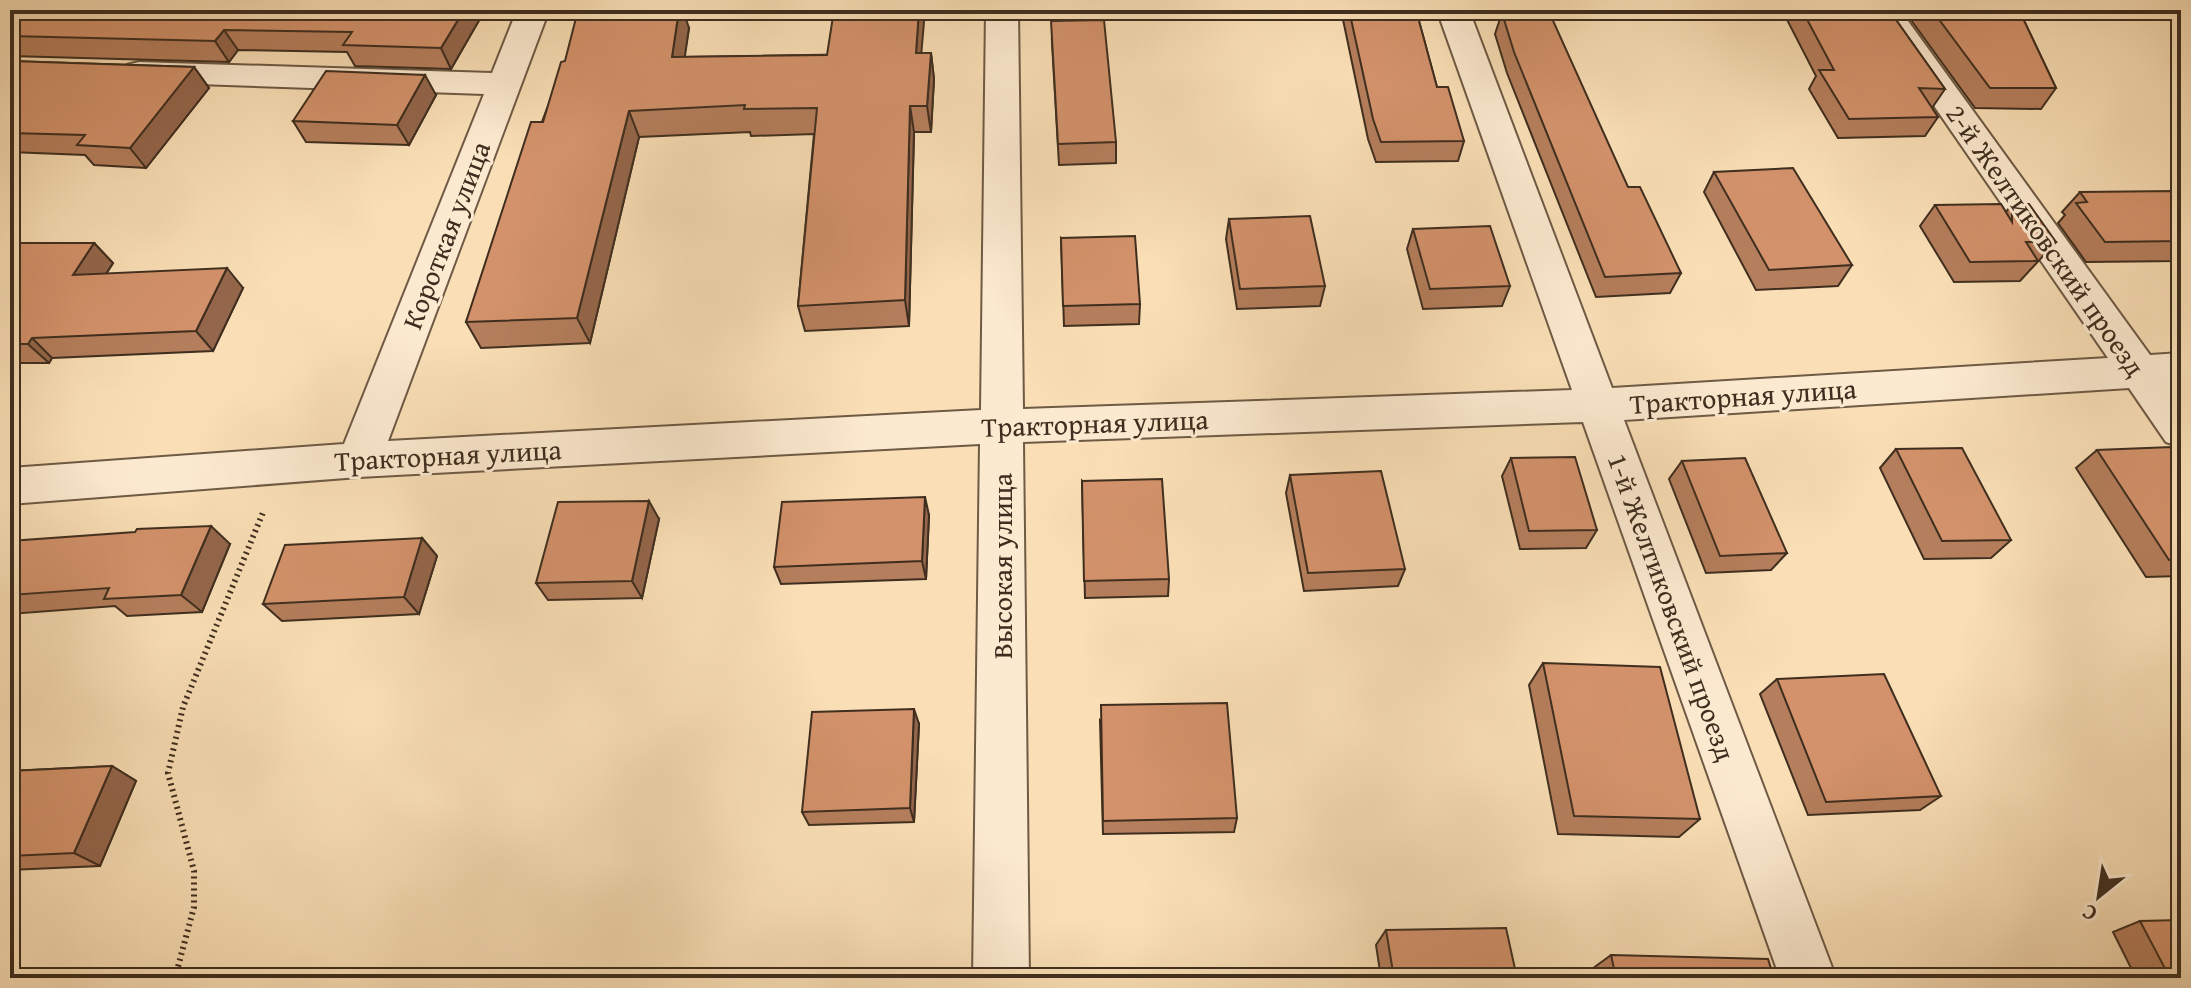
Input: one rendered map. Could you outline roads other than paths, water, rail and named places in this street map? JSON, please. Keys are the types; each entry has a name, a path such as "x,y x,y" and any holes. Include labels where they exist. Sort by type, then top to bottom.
{"street":[{"name":"Короткая улица","path":"359,460 533,10"},
{"name":"Высокая улица","path":"1001,978 1002,10"},
{"name":"1-й Желтиковский проезд","path":"1453,10 1808,978"},
{"name":"2-й Желтиковский проезд","path":"1884,10 2181,430"},
{"path":"106,71 505,84"},
{"name":"Тракторная улица","path":"10,486 359,460 1002,426 1598,405 2181,369"}]}
